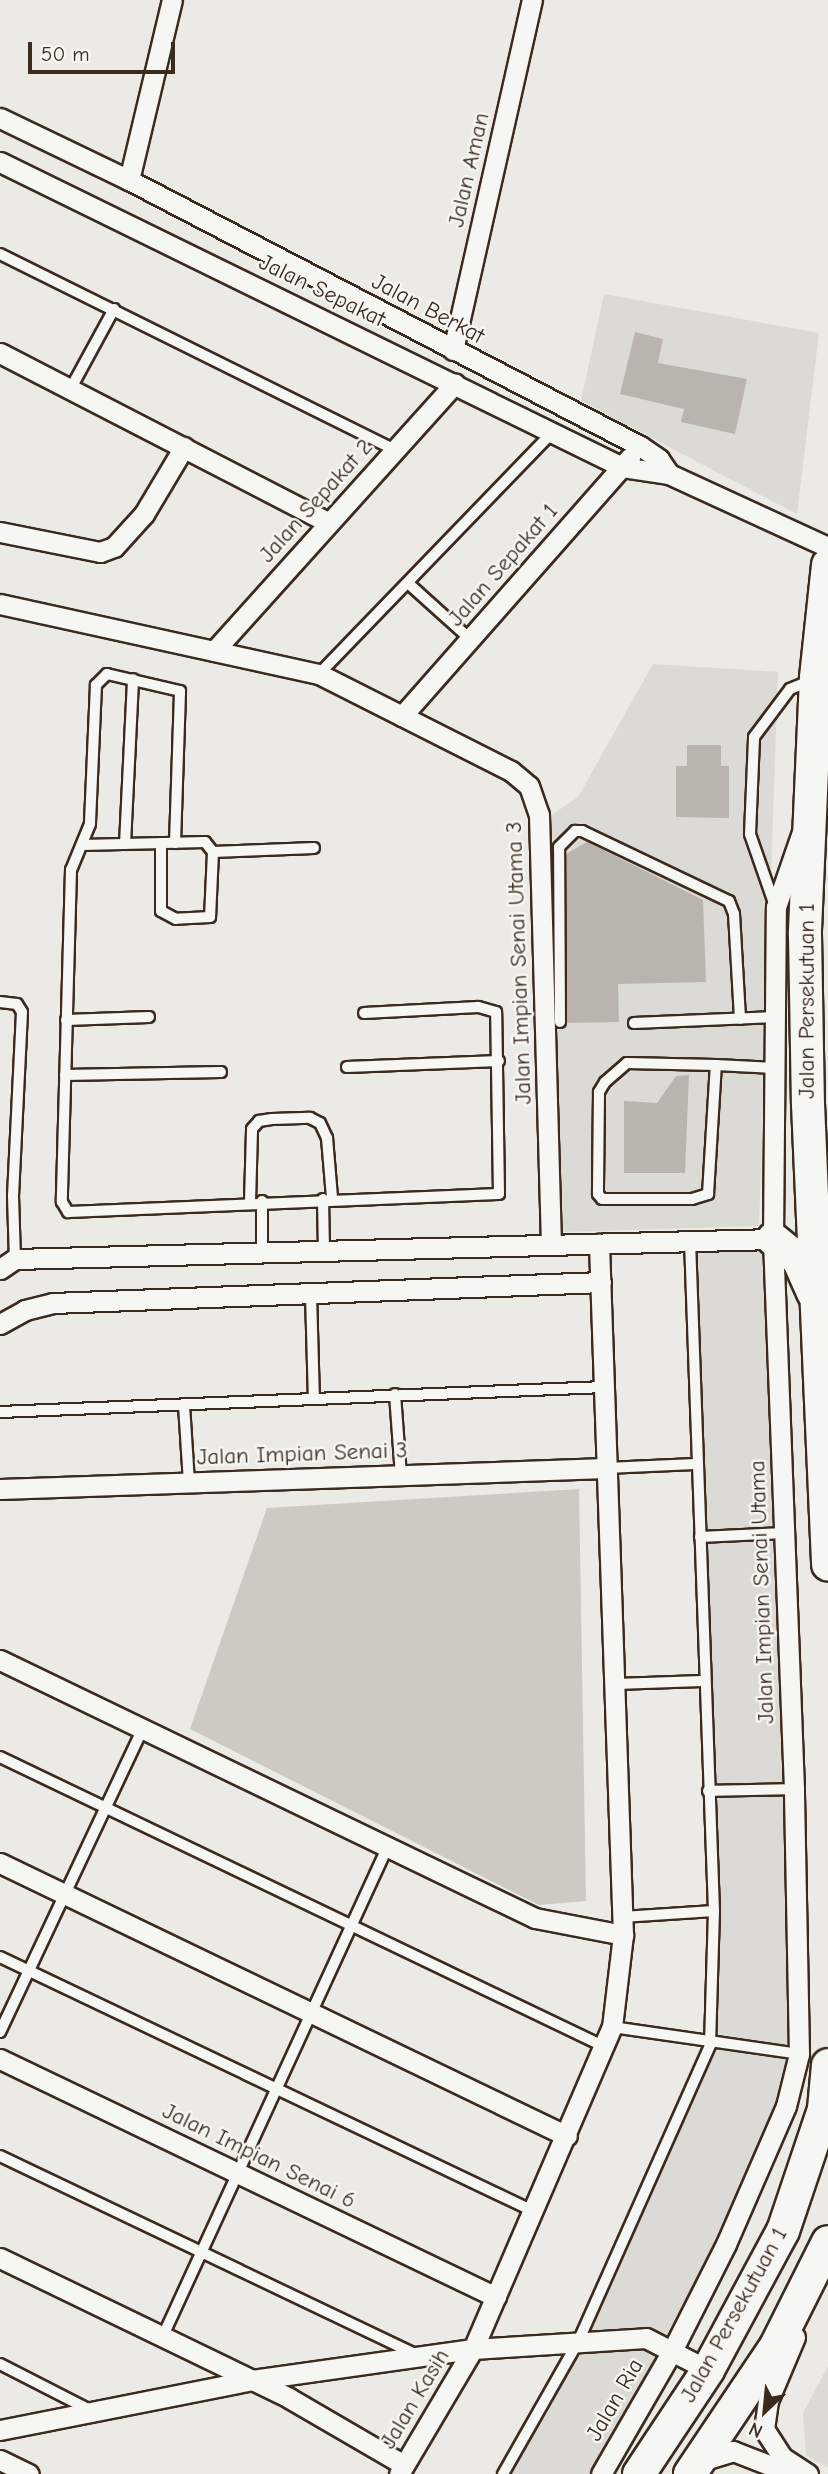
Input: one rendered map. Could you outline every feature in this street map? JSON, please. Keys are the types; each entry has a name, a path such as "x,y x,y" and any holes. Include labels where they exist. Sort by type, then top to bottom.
{"highway":[{"name":"Jalan Persekutuan 1","path":"828,565 816,678 805,935 807,1091 819,1310 828,1564"},
{"path":"773,1239 798,1259 819,1310"},
{"name":"Jalan Persekutuan 1","path":"639,2474 708,2370 783,2231 824,2109 813,2060"},
{"name":"Jalan Persekutuan 1","path":"694,2468 776,2346 828,2242"}],"street":[{"path":"129,180 172,0"},
{"name":"Jalan Aman","path":"453,350 532,0"},
{"name":"Jalan Berkat","path":"0,118 129,180 640,446 659,459 669,474 828,547"},
{"name":"Jalan Sepakat","path":"0,162 554,431 622,467 669,474"},
{"path":"0,353 329,523"},
{"name":"Jalan Sepakat 2","path":"214,651 455,383"},
{"name":"Jalan Sepakat 1","path":"402,716 640,446"},
{"path":"0,532 100,552 114,547 144,514 184,447"},
{"name":"Jalan Impian Senai Utama 3","path":"0,604 319,674 511,771 529,786 539,815 550,921 551,1244"},
{"name":"Jalan Impian Senai Utama","path":"672,2351 726,2244 786,2106 813,2060 794,1789 773,1239 776,907 785,871 811,810"},
{"path":"8,1264 262,1252 773,1239"},
{"name":"Jalan Kasih","path":"401,2469 473,2349 612,2028 622,1926 599,1243"},
{"path":"0,1324 53,1303 601,1282"},
{"name":"Jalan Impian Senai 3","path":"0,1489 606,1468"},
{"path":"0,1660 534,1918 622,1926"},
{"path":"0,1863 567,2136"},
{"name":"Jalan Impian Senai 6","path":"0,2060 496,2297"},
{"path":"808,2474 782,2457 764,2429 768,2401 821,2278 828,2252"},
{"path":"0,2258 251,2380 401,2469"},
{"path":"0,2430 251,2380 473,2349 646,2338 708,2370"},
{"name":"Jalan Ria","path":"601,2474 672,2351"},
{"path":"694,2468 733,2451 792,2474"},
{"path":"0,2460 29,2474"}],"lane":[{"path":"0,254 395,450"},
{"path":"71,388 114,309"},
{"path":"319,674 409,584 554,431"},
{"path":"409,584 470,639"},
{"path":"175,843 180,691 107,674 96,685 90,824 71,870 62,1202 68,1212 327,1198 499,1194 499,1016 490,1008 364,1013"},
{"path":"776,907 750,834 754,737 790,689 816,678"},
{"path":"125,844 133,679"},
{"path":"561,1022 550,921 559,847 575,831 714,892 733,911 740,1019"},
{"path":"82,845 205,842 213,852 210,917 176,919 161,911 161,844"},
{"path":"213,852 314,848"},
{"path":"0,1002 17,1004 22,1012 8,1264"},
{"path":"66,1020 149,1017"},
{"path":"635,1023 776,1017"},
{"path":"347,1067 499,1061"},
{"path":"716,1065 708,1194 692,1199 602,1199 598,1194 599,1092 605,1082 627,1063 716,1065 775,1068"},
{"path":"65,1075 220,1072"},
{"path":"250,1202 252,1129 259,1121 310,1118 320,1123 327,1138 324,1251"},
{"path":"262,1201 262,1252"},
{"path":"503,2474 578,2342 710,2045 714,1911 695,1464 690,1242"},
{"path":"311,1294 314,1399"},
{"path":"0,1412 603,1387"},
{"path":"395,1394 401,1475"},
{"path":"184,1405 188,1483"},
{"path":"606,1468 695,1464"},
{"path":"700,1538 784,1534"},
{"path":"612,1684 704,1681"},
{"path":"0,2032 142,1730"},
{"path":"0,1757 605,2047"},
{"path":"708,1791 794,1789"},
{"path":"162,2338 275,2086 388,1846"},
{"path":"622,1926 714,1911"},
{"path":"0,1957 275,2086 533,2212"},
{"path":"612,2028 813,2060"},
{"path":"0,2156 420,2356"},
{"path":"0,2364 94,2412"}],"shaded area":[{"path":"604,294 819,333 797,514 581,401"},
{"path":"653,664 778,672 759,1226 563,1232 550,816 578,797"},
{"path":"765,1246 787,1800 791,2058 778,2108 718,2244 595,2474 508,2474 578,2349 715,2036 719,1911 695,1248"},
{"path":"579,1489 586,1901 539,1905 190,1729 267,1508"},
{"path":"828,2366 828,2467 806,2456 803,2413"}],"building":[{"path":"635,332 663,339 658,363 747,379 735,434 681,422 684,409 620,394"},
{"path":"687,745 721,745 721,766 729,766 729,818 676,817 676,766 687,766"},
{"path":"587,842 703,900 706,982 618,984 619,1022 567,1023 566,854"},
{"path":"689,1075 685,1173 624,1173 624,1101 657,1103 676,1076"}]}
